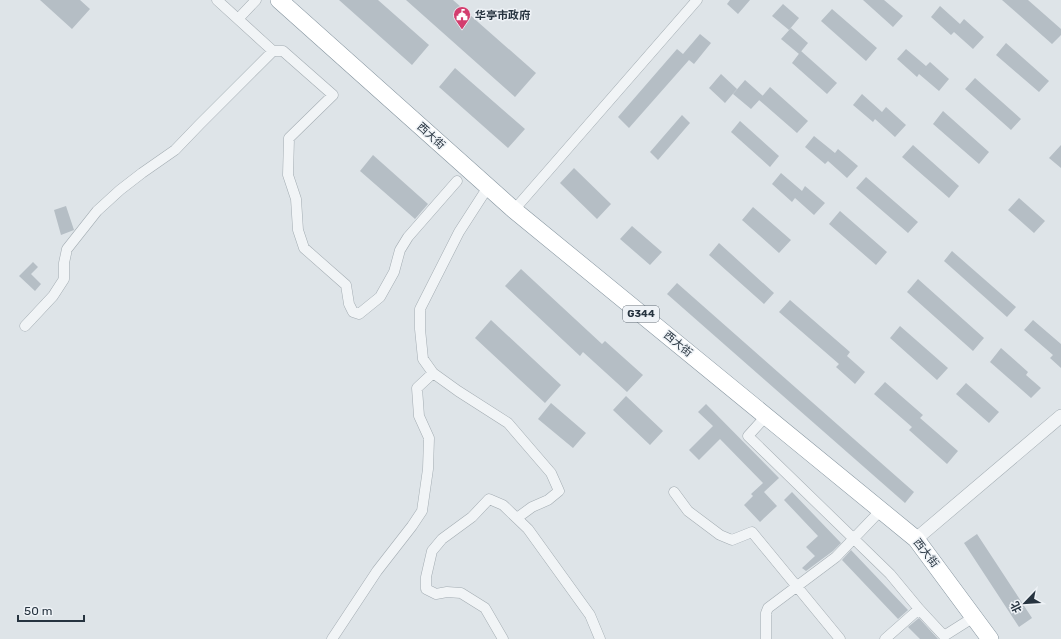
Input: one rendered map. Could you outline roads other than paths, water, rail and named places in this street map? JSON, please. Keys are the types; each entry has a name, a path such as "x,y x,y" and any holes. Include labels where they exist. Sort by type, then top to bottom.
{"highway":[{"name":"西大街","path":"279,0 514,210 916,539 990,639"}],"street":[{"path":"217,0 273,51 284,51 332,95 289,138 288,175 296,199 298,230 304,248 346,285 349,304 353,312 359,314 380,297 394,272 400,250 408,237 457,181"},
{"path":"238,19 256,0"},
{"path":"514,210 697,0"},
{"path":"25,326 53,296 64,279 64,263 67,249 97,211 120,190 175,150 273,51"},
{"path":"488,187 459,232 420,309 420,329 423,359 433,373 508,423 551,473 559,491 548,500 532,507 517,518"},
{"path":"332,639 377,571 422,511 428,469 429,438 419,416 417,388 433,373"},
{"path":"766,416 748,436 890,574 944,636 974,617"},
{"path":"916,539 1061,416"},
{"path":"674,492 688,511 720,535 732,540 752,532 840,639"},
{"path":"503,639 485,608 461,593 447,592 436,594 426,589 426,577 432,551 442,539 472,517 489,499 503,505 528,529 590,615 600,639"},
{"path":"766,639 766,613 768,608 836,558 881,510"},
{"path":"885,639 919,609"}],"place":[{"name":"华亭市政府","path":"462,30"}]}
